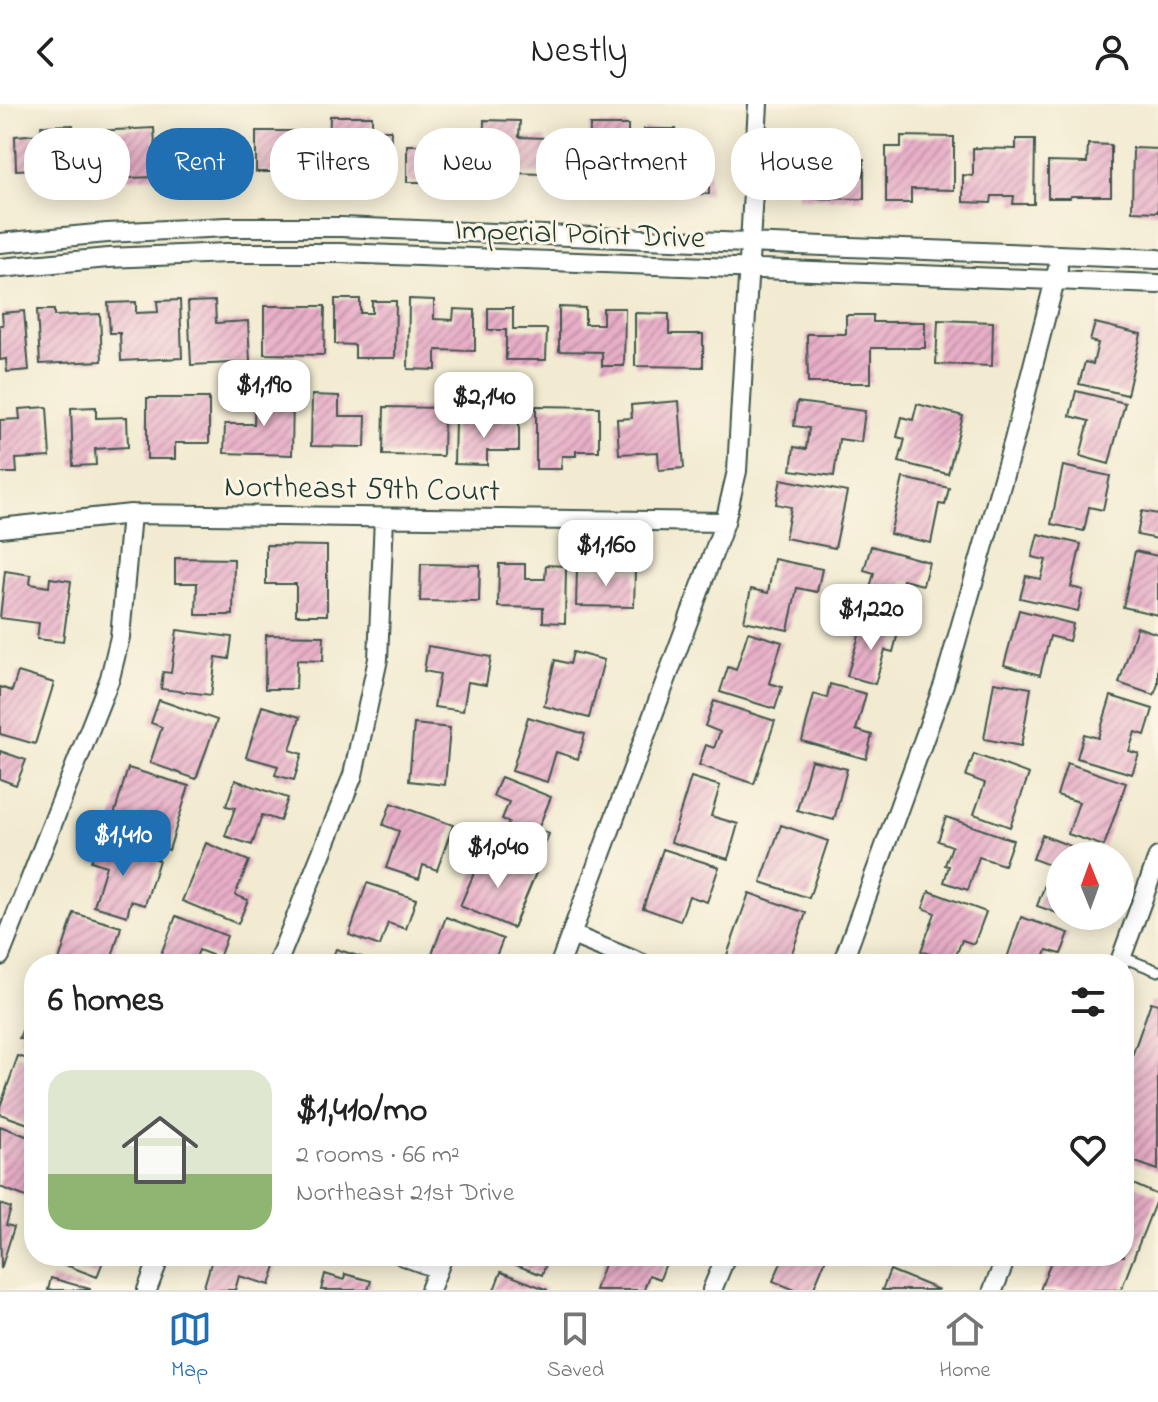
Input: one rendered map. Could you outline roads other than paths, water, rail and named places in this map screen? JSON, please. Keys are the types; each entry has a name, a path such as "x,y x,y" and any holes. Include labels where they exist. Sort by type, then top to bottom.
{"street":[{"path":"564,954 725,522 737,471 758,104"},
{"name":"Imperial Point Drive","path":"0,243 107,233 226,227 341,227 1158,259"},
{"path":"273,253 274,227"},
{"name":"Imperial Point Drive","path":"0,268 108,258 227,253 340,253 1158,284"},
{"path":"846,954 944,684 1014,440 1062,254"},
{"path":"0,956 110,678 120,637 131,514"},
{"name":"Northeast 59th Court","path":"0,528 131,514 725,522"},
{"path":"281,954 353,775 378,659 384,518"},
{"path":"1123,954 1158,857"},
{"path":"572,935 619,954"},
{"path":"147,1290 156,1266"},
{"path":"430,1290 439,1266"},
{"path":"712,1290 722,1266"},
{"path":"993,1290 1003,1266"}],"lane":[{"path":"1134,965 1158,971"}]}
